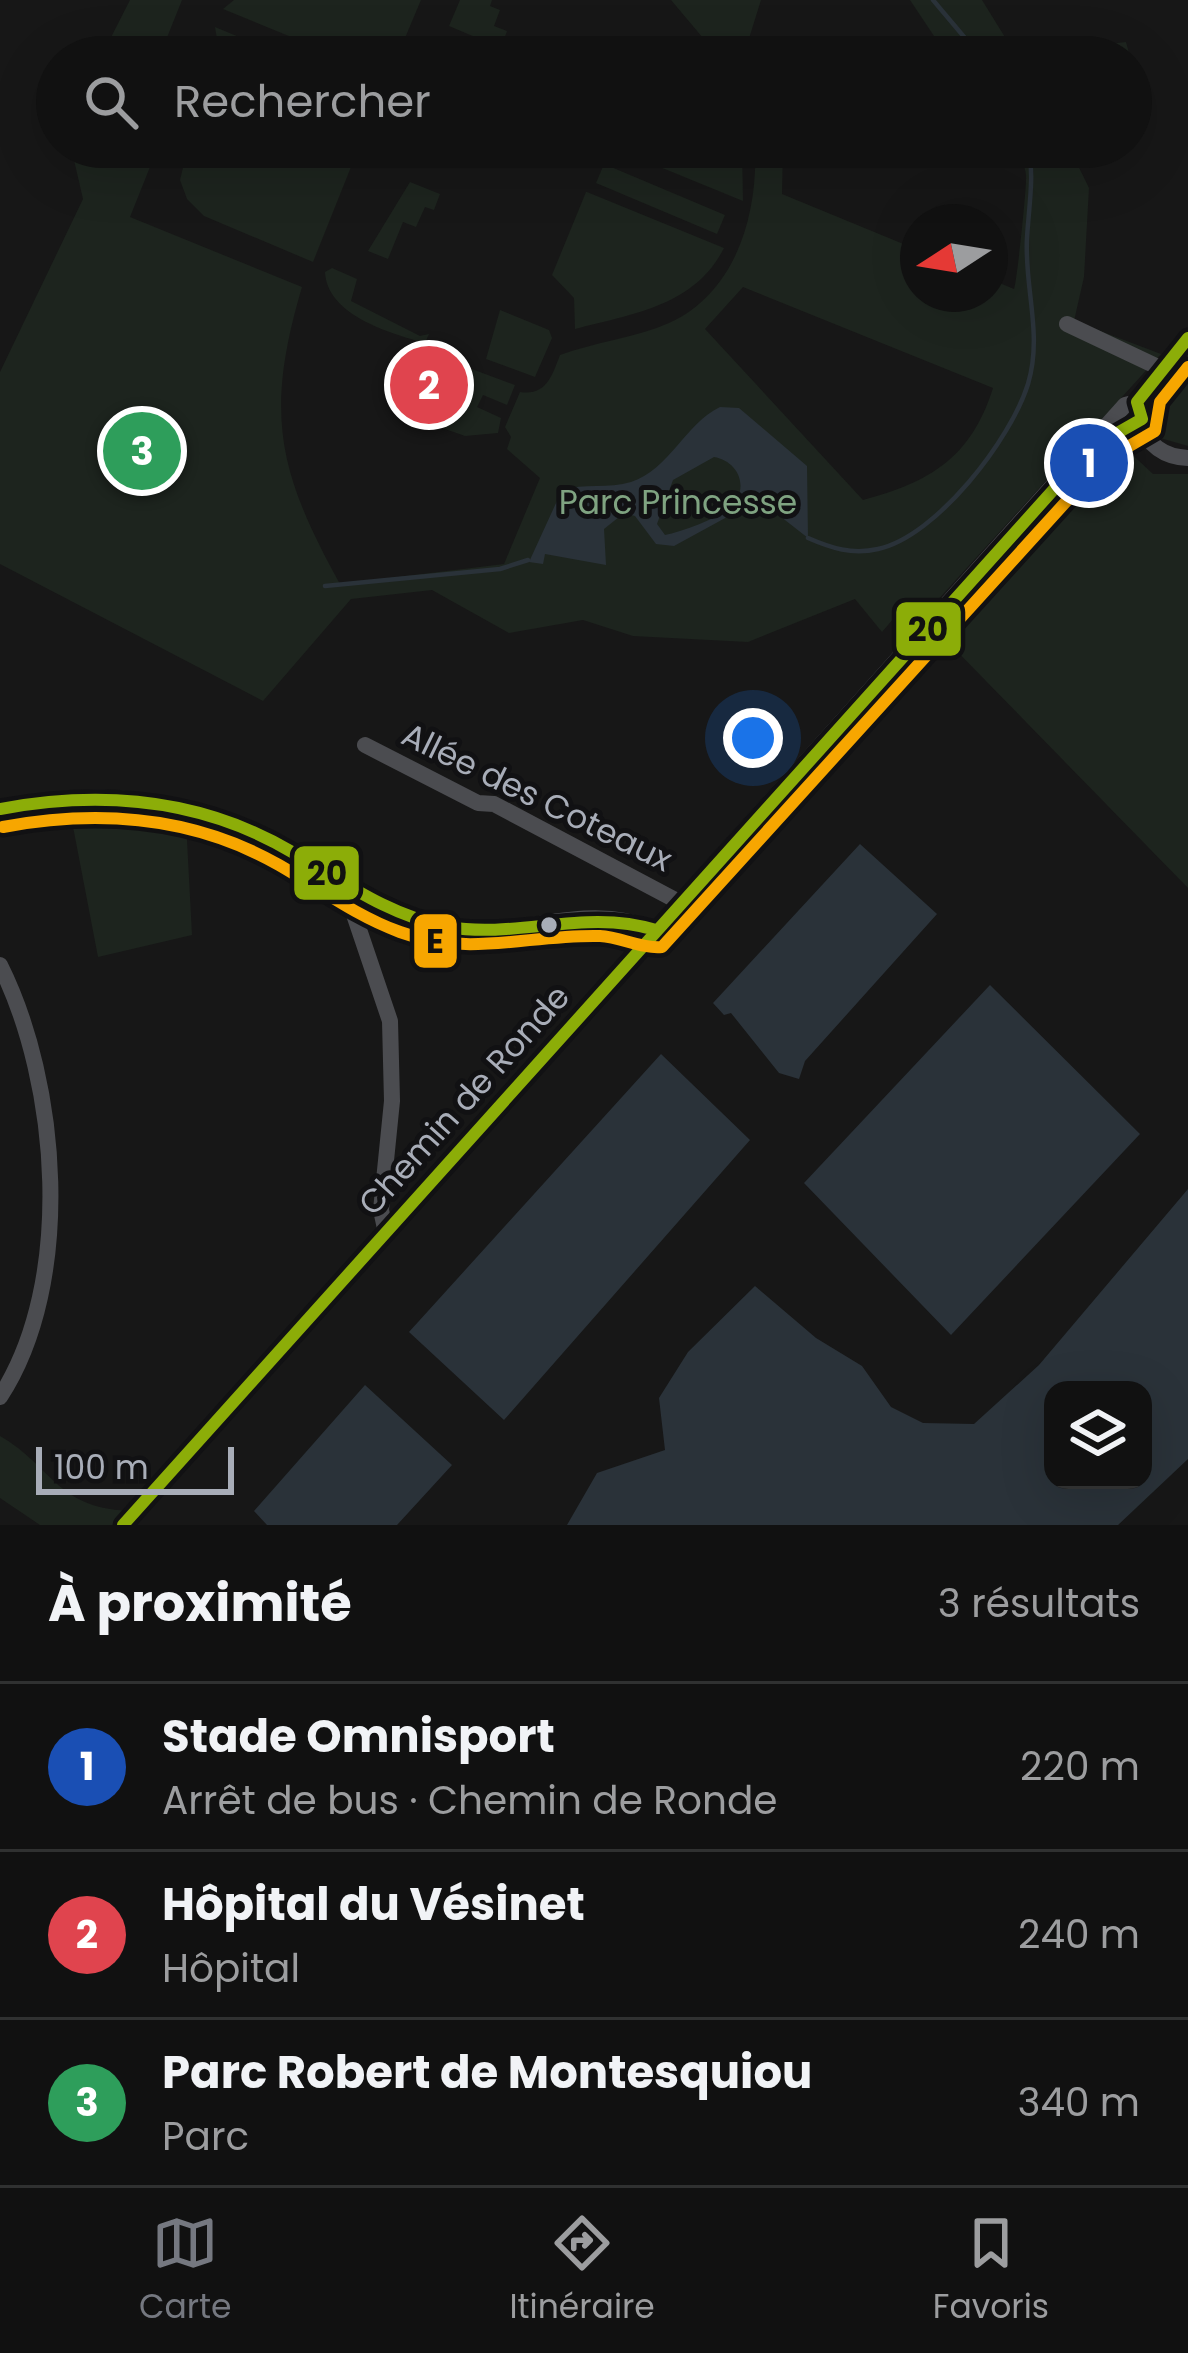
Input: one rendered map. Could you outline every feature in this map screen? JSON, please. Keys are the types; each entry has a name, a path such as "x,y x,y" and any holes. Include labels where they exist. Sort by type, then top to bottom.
{"street":[{"path":"1066,324 1160,368"},
{"name":"Chemin de Ronde","path":"123,1525 1091,448 1132,415 1160,368 1188,338"},
{"path":"1132,415 1150,443 1172,456 1188,458"},
{"name":"Allée des Coteaux","path":"365,745 478,803 494,804 682,903"},
{"path":"0,808 55,799 166,803 251,829 346,888 394,911 454,928 496,929 591,915 656,931"},
{"path":"346,888 391,1021 392,1101 381,1210 386,1233"},
{"path":"0,965 34,1062 50,1162 33,1326 0,1397"}],"green space":[{"path":"130,0 182,0 168,36 112,36"},
{"path":"234,0 421,0 406,36 289,36 223,9"},
{"path":"460,0 492,0 490,6 500,10 494,26 507,31 505,36 473,36 449,26"},
{"path":"671,0 761,0 750,36 701,36"},
{"path":"910,0 982,0 1004,36 934,36"},
{"path":"215,27 237,36 216,36"},
{"name":"Parc Princesse","path":"76,168 150,168 130,217 302,287 283,371 284,440 302,507 340,584 504,564 540,478 507,449 511,437 505,427 520,392 542,388 560,355 669,323 711,292 726,272 747,224 755,168 783,168 782,194 900,243 900,312 1008,312 1008,286 1014,289 1022,233 1024,168 1079,168 1089,188 1084,277 1074,321 1161,354 915,625 900,611 882,632 855,599 748,642 633,636 583,620 509,633 432,590 351,599 263,701 0,564 0,372 83,199","holes":["743,287 993,388 973,432 945,464 928,475 863,500 705,329"]},
{"path":"183,168 351,168 313,262 204,216 187,199 180,180"},
{"path":"602,168 613,168 725,215 717,234 596,183"},
{"path":"662,168 742,168 743,201"},
{"path":"410,182 440,194 434,210 425,207 416,227 403,222 388,259 368,251"},
{"path":"586,192 724,248 712,268 679,295 640,312 575,329 574,298 552,275"},
{"path":"332,268 357,279 351,301 420,336 429,334 425,343 348,311 328,287 325,272"},
{"path":"500,310 549,330 552,338 535,377 486,359"},
{"path":"1188,350 1188,446 1160,438 1153,413 1164,380"},
{"path":"437,356 515,385 507,405 483,395 477,407 501,418 498,433 465,436 416,419 415,408"},
{"path":"1124,447 1153,474 1188,474 1188,888 942,636"},
{"path":"70,811 186,821 192,935 98,957"},
{"path":"0,1436 72,1495 109,1509 135,1511 123,1525 40,1525 0,1498"}],"shaded area":[{"path":"720,407 739,408 807,466 808,538 776,513 749,505 674,546 656,544 635,516 624,513 604,529 606,565 545,554 543,564 529,562 562,490 623,484 645,476","holes":["714,457 739,477 736,501 708,521 665,535 657,524 673,480"]},
{"path":"860,844 937,914 805,1061 799,1079 779,1073 731,1013 724,1015 713,1003"},
{"path":"990,985 1140,1134 951,1335 804,1183"},
{"path":"661,1054 750,1140 504,1420 409,1332"},
{"path":"1188,1189 1188,1459 1118,1525 567,1525 597,1473 665,1450 659,1398 688,1352 755,1286 816,1338 862,1366 891,1407 923,1423 974,1424 1039,1365"},
{"path":"365,1385 452,1465 397,1525 267,1525 254,1511"}],"waterway":[{"path":"933,0 963,36"},
{"path":"808,538 859,551 901,540 947,506 1006,431 1028,384 1034,347 1027,256 1030,168"},
{"path":"325,586 500,569 528,560"}],"transit line":[{"name":"20","path":"123,1525 1091,448 1142,419 1137,402 1188,338"},
{"name":"E","path":"3,827 110,818 213,836 279,865 368,918 426,940 475,944 600,936 662,947 1102,462 1155,431 1160,402 1188,367"},
{"name":"20","path":"0,809 113,800 187,810 258,834 386,906 448,927 474,930 604,922 656,930"}],"place":[{"name":"Hôpital du Vésinet","path":"429,385"},
{"name":"Parc Robert de Montesquiou","path":"142,451"},
{"name":"Stade Omnisport","path":"1089,463"}]}
